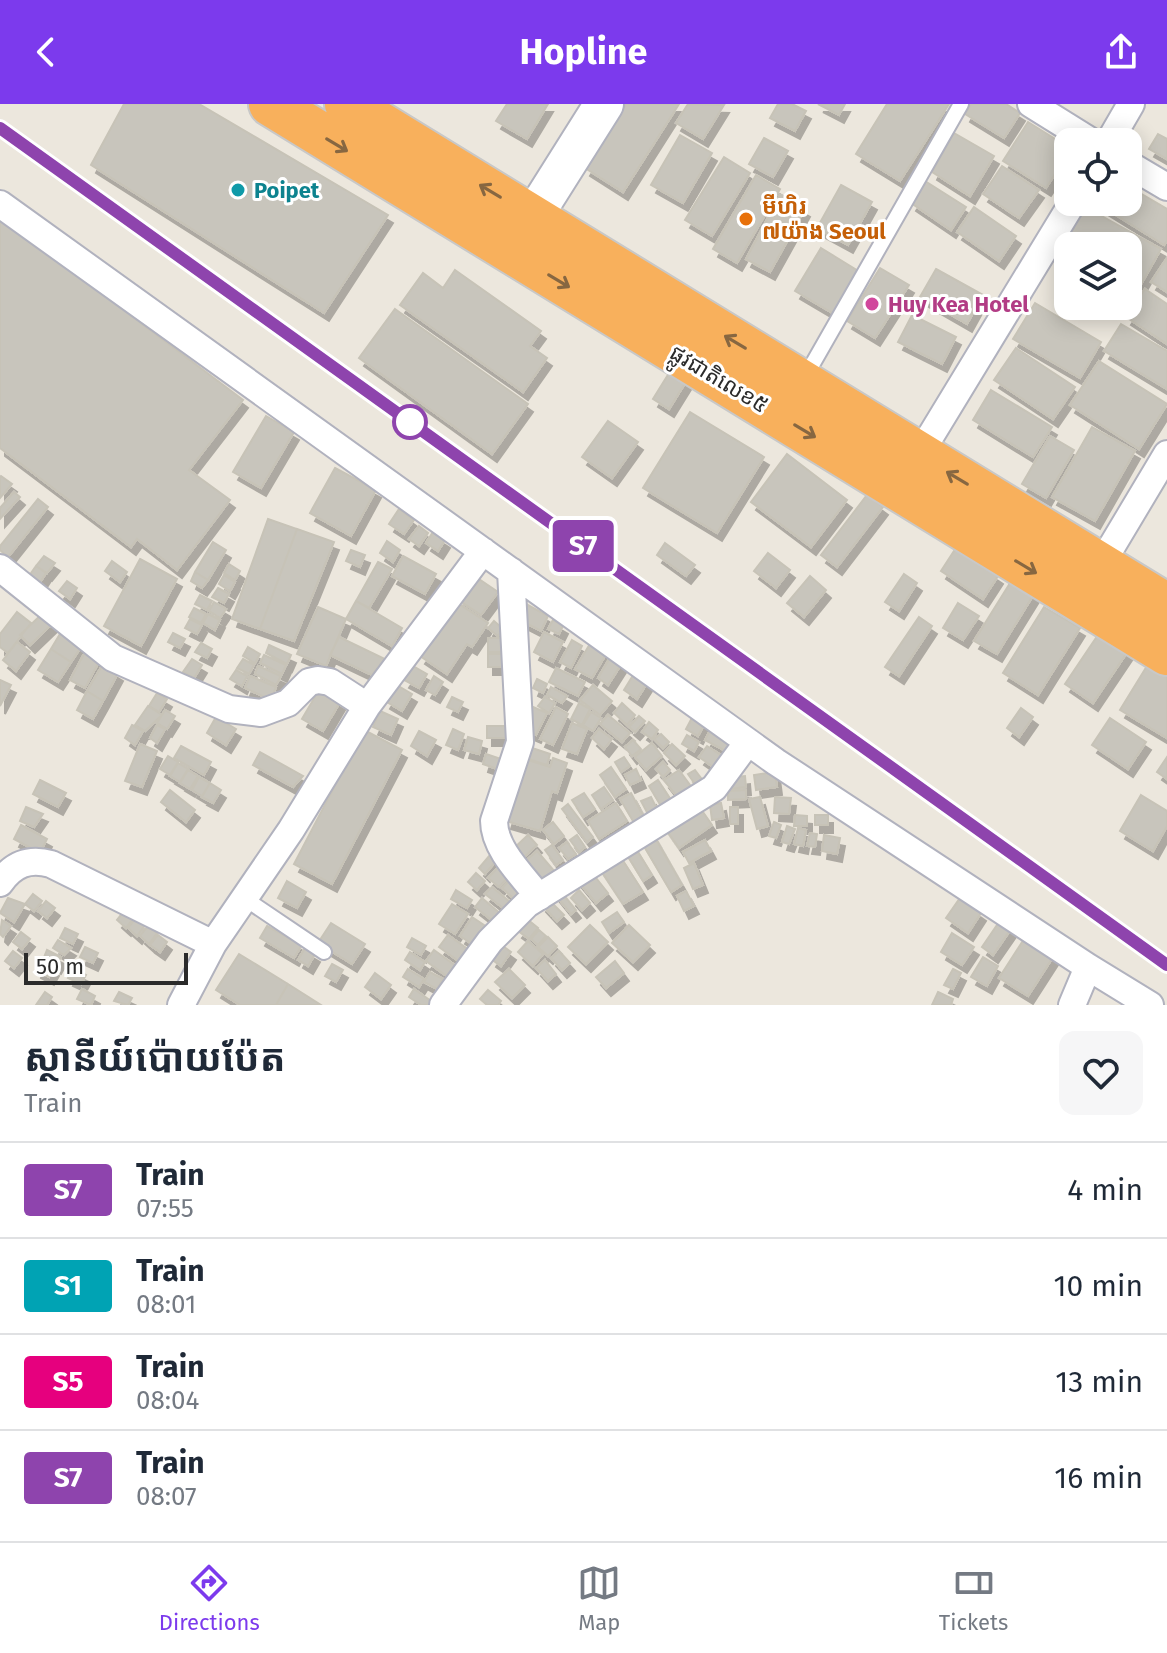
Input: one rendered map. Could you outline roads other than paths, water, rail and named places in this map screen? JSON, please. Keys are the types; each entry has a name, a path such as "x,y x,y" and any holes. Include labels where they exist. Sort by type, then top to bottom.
{"highway":[{"name":"ផ្លូវជាតិលេខ៥","path":"271,104 801,382 919,455 1090,582 1167,653"},
{"name":"ផ្លូវជាតិលេខ៥","path":"347,104 522,234 1090,582 1167,606"}],"street":[{"path":"522,234 604,104"},
{"path":"1031,104 1070,128"},
{"path":"1117,128 1131,104"},
{"path":"1142,172 1167,187"},
{"path":"0,204 748,742 1150,1005"},
{"path":"919,455 1064,216"},
{"path":"1090,582 1167,454"},
{"path":"181,1005 213,944 291,830 367,706 483,551"},
{"path":"0,568 113,658 229,709 261,713 288,703 309,682 318,680 330,682 367,706"},
{"path":"511,571 520,742 494,821 494,833 539,897"},
{"path":"443,1005 490,941 527,904 714,788 748,742"},
{"path":"4,870 30,861 51,864 213,944"},
{"path":"1072,1005 1088,967"}],"lane":[{"path":"801,382 961,104"},
{"path":"244,898 324,952"}],"railway":[{"path":"0,128 1167,965"}],"train":[{"name":"S7","path":"0,128 1167,965"}],"place":[{"name":"Poipet","path":"238,190"},
{"name":"មីហិរ ៧យ៉ាង Seoul","path":"746,219"},
{"name":"Huy Kea Hotel","path":"872,304"}]}
